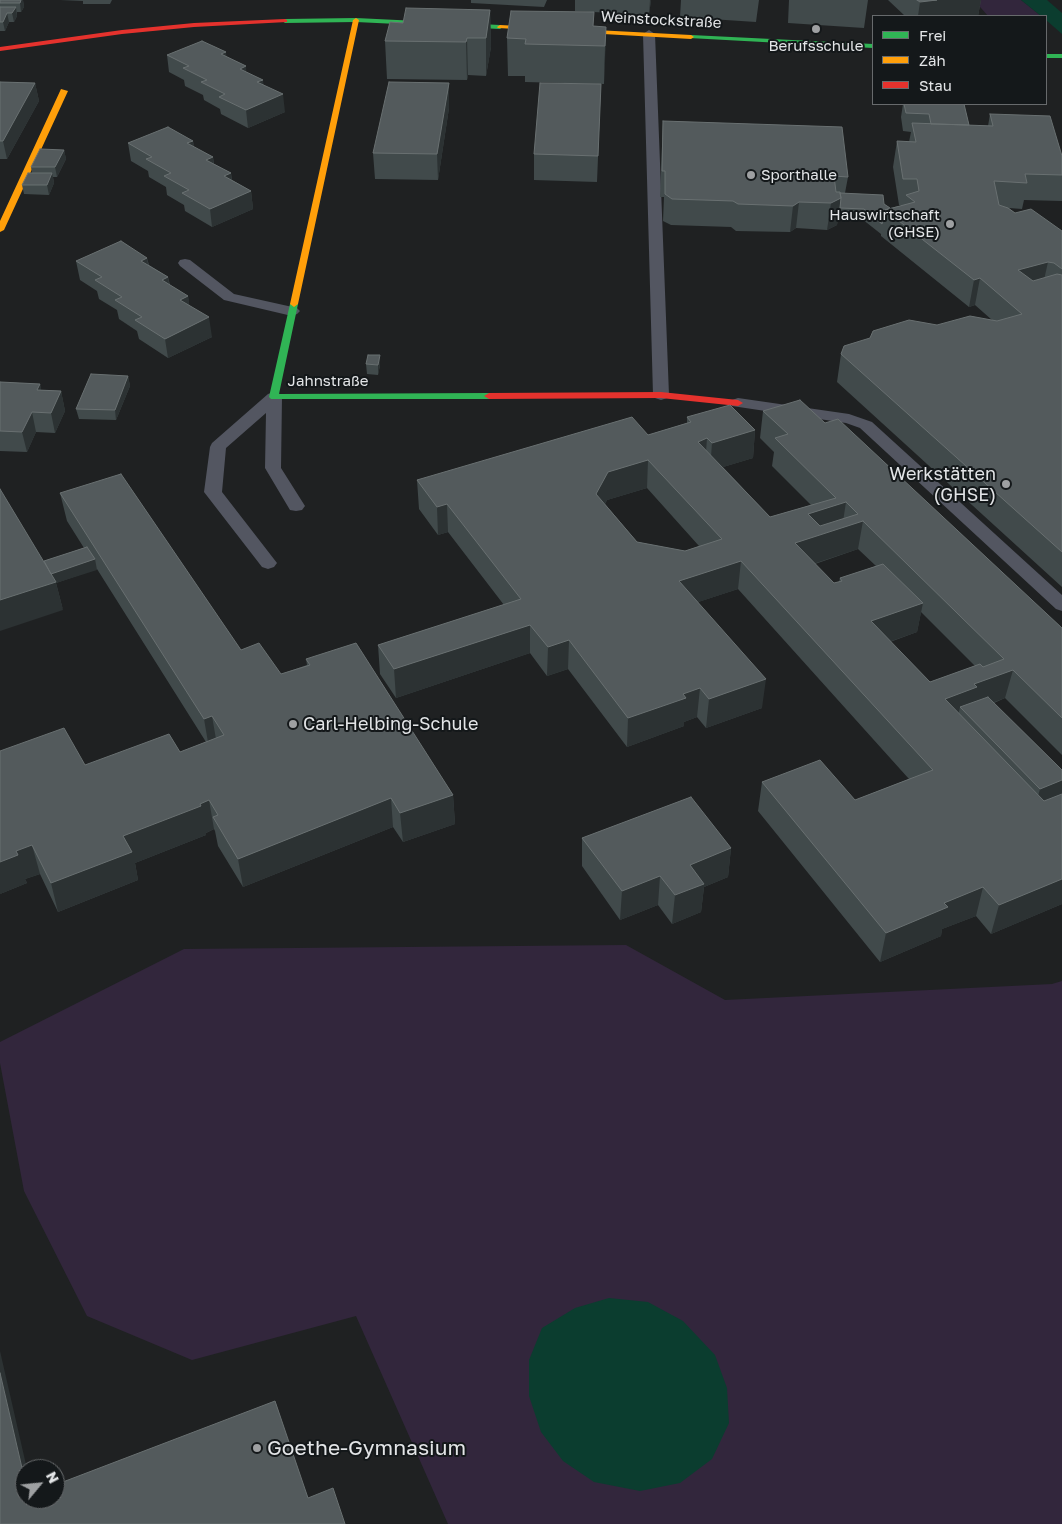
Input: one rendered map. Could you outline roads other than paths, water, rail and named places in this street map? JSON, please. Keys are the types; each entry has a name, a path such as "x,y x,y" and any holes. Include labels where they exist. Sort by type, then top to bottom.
{"street":[{"path":"345,6 356,20"},
{"name":"Weinstockstraße","path":"0,50 122,32 262,20 356,20 872,46"},
{"name":"Jahnstraße","path":"356,20 274,397 661,395 738,403"},
{"path":"1047,56 1062,56"},
{"path":"0,230 64,91"}],"lane":[{"path":"649,34 661,395"},
{"path":"185,262 229,297 292,311"},
{"path":"274,397 273,468 296,506"},
{"path":"268,563 213,492 218,447 274,397"},
{"path":"738,403 849,418 866,425 1062,605"}],"place":[{"name":"Berufsschule","path":"816,29"},
{"name":"Sporthalle","path":"751,175"},
{"name":"Hauswirtschaft (GHSE)","path":"950,224"},
{"name":"Werkstätten (GHSE)","path":"1006,484"},
{"name":"Carl-Helbing-Schule","path":"293,724"},
{"name":"Goethe-Gymnasium","path":"257,1448"}]}
